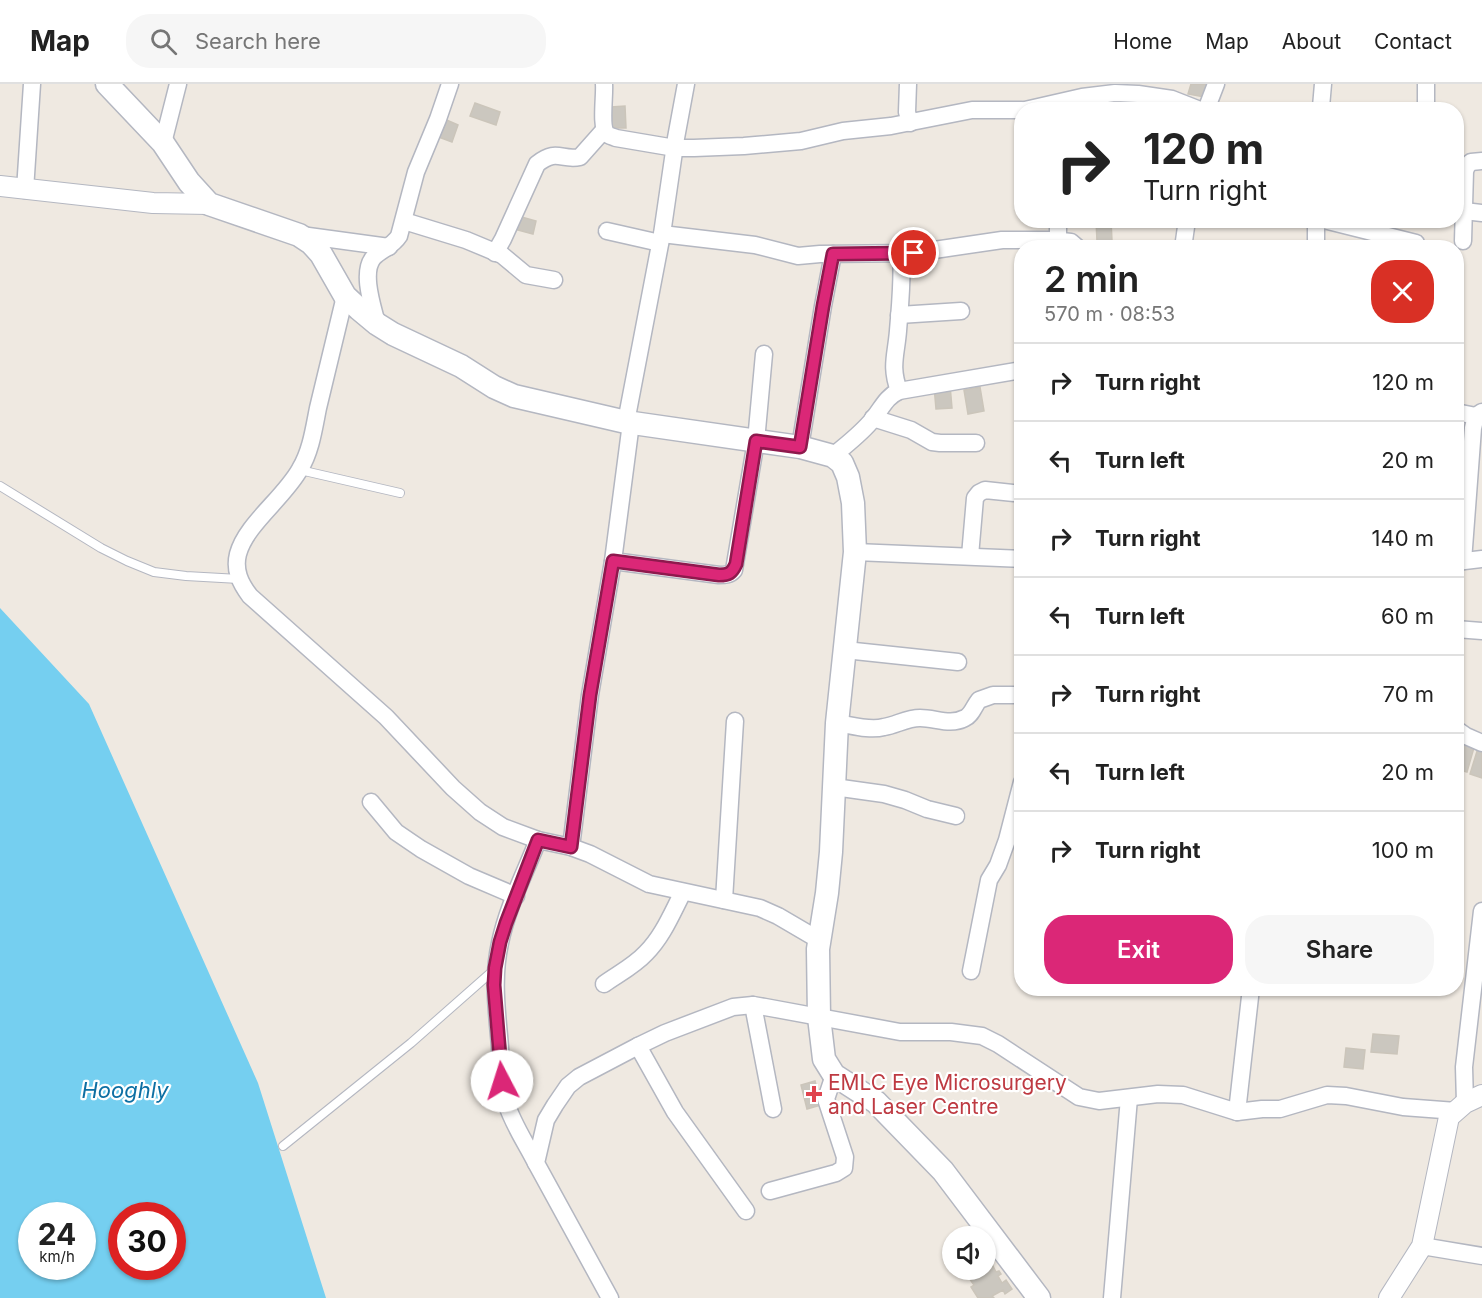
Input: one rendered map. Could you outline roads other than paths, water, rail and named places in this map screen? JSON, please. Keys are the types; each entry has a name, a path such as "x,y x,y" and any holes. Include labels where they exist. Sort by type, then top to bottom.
{"main road":[{"path":"107,84 163,143 189,182 209,204 299,235 321,254 345,296 377,324 461,366 494,387 514,396 628,422 800,447 834,456 842,463 848,477 853,503 855,552 837,723 831,852 819,940 819,1017 824,1059 834,1075 876,1102 943,1171 1030,1296"}],"street":[{"path":"25,190 32,84"},
{"path":"163,143 178,84"},
{"path":"377,324 368,281 369,268 374,258 395,243 399,236 416,172 450,84"},
{"path":"604,84 603,124 608,135 675,148 744,146 801,141 843,131 910,123 972,110 1014,110"},
{"path":"571,847 590,695 613,561 628,422 686,84"},
{"path":"908,84 907,112 910,123"},
{"path":"1209,102 1216,84"},
{"path":"1318,84 1320,102"},
{"path":"1426,84 1426,102"},
{"path":"1075,102 1114,88 1180,102"},
{"path":"495,253 537,164 550,156 580,157 604,130"},
{"path":"1482,161 1471,162 1465,171 1464,211 1482,213"},
{"path":"0,186 153,203 209,204"},
{"path":"404,221 466,240 502,255 526,275 554,280"},
{"path":"607,231 661,238 755,245 798,255 901,253 1002,240 1058,240 1058,228"},
{"path":"1356,228 1404,240"},
{"path":"299,235 389,247"},
{"path":"899,391 893,362 897,347 903,274 901,253"},
{"path":"800,447 833,254"},
{"path":"345,296 309,445 300,470 246,536 238,553 236,567 243,588 386,717 453,788 480,812 503,827 538,840 571,847 604,860 649,884 760,908 819,940"},
{"path":"899,315 961,311"},
{"path":"613,561 719,575 731,573 736,564 756,441 764,354"},
{"path":"834,456 857,436 888,398 899,391 1014,371"},
{"path":"1464,413 1479,414 1473,428 1464,520"},
{"path":"873,418 911,430 932,442 976,443"},
{"path":"970,556 975,498 985,490 1014,493"},
{"path":"855,552 1014,559"},
{"path":"1464,561 1482,559"},
{"path":"1464,629 1482,630"},
{"path":"845,650 958,662"},
{"path":"837,723 884,728 912,718 950,722 967,717 979,700 986,697 1014,696"},
{"path":"724,900 735,721"},
{"path":"1464,735 1482,743"},
{"path":"834,787 884,794 956,816"},
{"path":"371,802 396,832 421,849 468,876 516,896"},
{"path":"971,971 989,880 998,865 1014,824"},
{"path":"538,840 506,923 495,968 494,985 502,1081 506,1102 514,1121 610,1298"},
{"path":"604,984 645,954 660,936 683,892"},
{"path":"1468,1103 1464,1067 1482,911"},
{"path":"1237,1112 1250,996"},
{"path":"536,1163 546,1120 568,1086 579,1077 665,1033 733,1007 753,1005 900,1032 951,1032 982,1036 1079,1097 1099,1101 1158,1094 1184,1095 1237,1112 1280,1109 1327,1095 1346,1096 1403,1107 1468,1103"},
{"path":"753,1005 773,1109"},
{"path":"638,1046 675,1112 746,1211"},
{"path":"770,1191 836,1173 844,1168 845,1157 826,1099 834,1075"},
{"path":"1112,1298 1129,1098"},
{"path":"1389,1298 1422,1246 1449,1117 1468,1103"},
{"path":"1422,1246 1482,1256"}],"lane":[{"path":"300,470 400,493"},
{"path":"0,486 102,548 154,572 239,579"},
{"path":"283,1146 411,1043 495,968"}],"water":[{"name":"Hooghly","path":"0,608 89,704 258,1083 326,1298 0,1298"}],"place":[{"name":"EMLC Eye Microsurgery and Laser Centre","path":"814,1094"}]}
